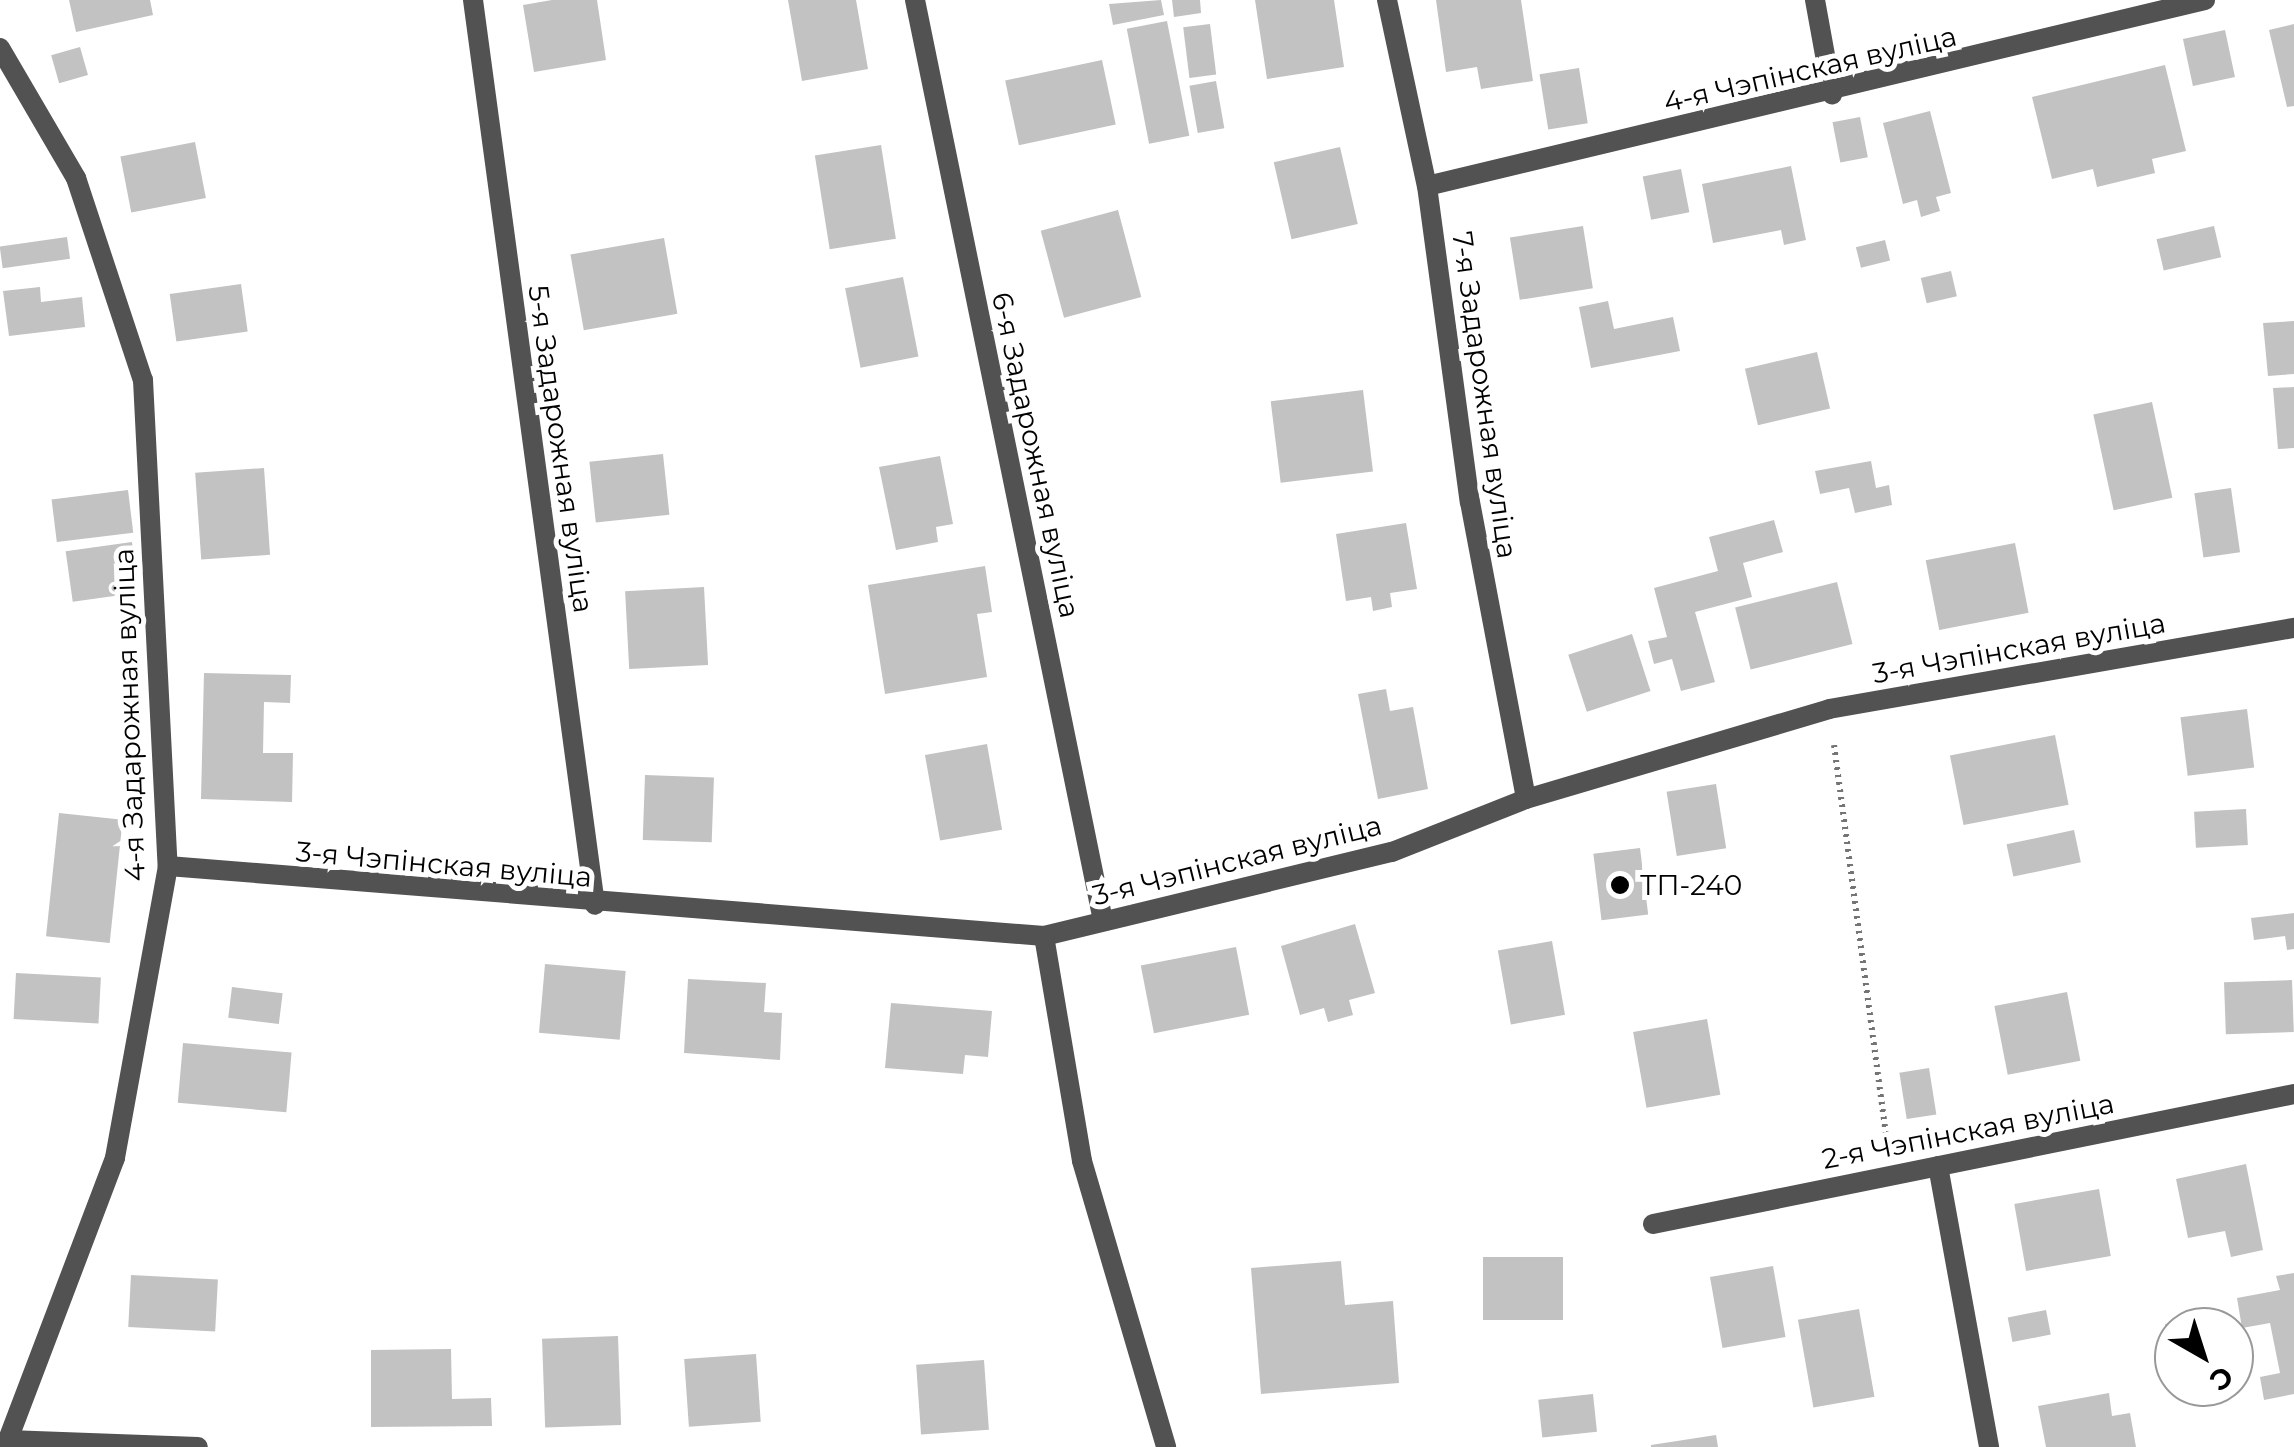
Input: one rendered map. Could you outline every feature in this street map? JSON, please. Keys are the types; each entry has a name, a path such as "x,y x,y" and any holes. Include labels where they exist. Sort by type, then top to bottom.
{"street":[{"name":"5-я Задарожная вуліца","path":"473,0 595,905"},
{"name":"6-я Задарожная вуліца","path":"915,0 1102,921"},
{"name":"7-я Задарожная вуліца","path":"1387,0 1427,186 1470,502 1526,799"},
{"path":"1815,0 1832,94"},
{"name":"4-я Чэпінская вуліца","path":"1427,186 1832,94 2205,0"},
{"name":"4-я Задарожная вуліца","path":"0,48 76,178 143,380 168,866 115,1158 6,1444"},
{"name":"3-я Чэпінская вуліца","path":"168,866 595,905 1044,936 1392,852 1526,799 1829,710 2294,628"},
{"path":"1044,936 1082,1161 1166,1447"},
{"name":"2-я Чэпінская вуліца","path":"1653,1224 2294,1094"},
{"path":"1938,1166 1989,1447"},
{"path":"6,1444 198,1447"}],"path":[{"path":"1829,710 1890,1174"}],"building":[{"path":"69,0 150,0 153,15 76,32"},
{"path":"552,0 597,0 606,60 534,72 523,5"},
{"path":"788,0 856,0 868,69 802,81"},
{"path":"1161,0 1164,15 1113,25 1109,4"},
{"path":"1172,0 1200,0 1201,13 1174,17"},
{"path":"1255,0 1334,0 1344,67 1267,79"},
{"path":"1436,0 1521,0 1533,81 1481,89 1477,67 1446,72"},
{"path":"1167,21 1189,136 1149,144 1127,29"},
{"path":"1210,24 1216,75 1189,78 1183,27"},
{"path":"2294,24 2294,106 2287,107 2269,30"},
{"path":"2225,30 2235,77 2193,86 2183,39"},
{"path":"80,47 88,75 59,83 51,55"},
{"path":"1102,60 1116,125 1019,145 1005,81"},
{"path":"2165,65 2186,151 2152,159 2155,173 2097,187 2093,169 2052,179 2032,97"},
{"path":"1579,68 1588,123 1548,130 1539,74"},
{"path":"1216,81 1224,128 1198,133 1189,86"},
{"path":"1930,111 1951,193 1936,197 1940,211 1921,217 1917,200 1903,204 1883,123"},
{"path":"1860,117 1868,157 1840,163 1833,122"},
{"path":"195,142 206,198 131,212 120,157"},
{"path":"881,145 896,239 830,249 815,155"},
{"path":"1340,147 1358,224 1292,239 1274,162"},
{"path":"1791,166 1806,240 1784,245 1781,230 1713,243 1702,184"},
{"path":"1681,169 1689,212 1651,220 1643,176"},
{"path":"1118,210 1141,297 1064,318 1041,231"},
{"path":"1583,226 1593,288 1520,300 1510,238"},
{"path":"2214,226 2221,257 2164,270 2157,239"},
{"path":"67,237 70,259 3,268 0,246"},
{"path":"664,238 677,314 584,330 570,254"},
{"path":"1885,240 1890,260 1861,268 1856,247"},
{"path":"1951,271 1957,296 1927,303 1921,278"},
{"path":"903,277 918,357 861,368 845,288"},
{"path":"241,284 248,332 176,342 170,294"},
{"path":"40,287 41,302 82,297 85,327 9,336 3,291"},
{"path":"1608,301 1614,329 1673,317 1680,351 1591,368 1579,307"},
{"path":"2294,321 2294,374 2268,376 2263,323"},
{"path":"1817,352 1830,409 1758,425 1745,369"},
{"path":"2294,387 2294,448 2278,449 2273,388"},
{"path":"1363,390 1373,471 1281,483 1271,401"},
{"path":"2152,402 2172,498 2114,510 2093,414"},
{"path":"663,454 669,515 596,522 589,462"},
{"path":"940,456 953,524 936,527 938,542 896,550 879,467"},
{"path":"1871,461 1876,488 1889,485 1892,505 1855,513 1849,488 1820,494 1815,471"},
{"path":"264,468 270,555 201,560 195,473"},
{"path":"2231,488 2240,552 2203,558 2194,493"},
{"path":"128,490 133,533 57,542 52,499"},
{"path":"1774,520 1783,552 1743,563 1752,597 1695,612 1715,682 1681,691 1672,659 1654,664 1648,641 1667,637 1654,588 1718,571 1709,537"},
{"path":"1406,523 1417,589 1390,593 1392,607 1373,611 1371,597 1346,601 1336,534"},
{"path":"132,542 139,593 73,602 66,551"},
{"path":"2015,543 2029,613 1939,630 1926,560"},
{"path":"985,566 992,612 977,614 987,677 885,694 868,585"},
{"path":"1837,582 1852,644 1751,670 1735,607"},
{"path":"704,587 708,665 629,669 625,591"},
{"path":"1632,634 1651,691 1587,712 1568,655"},
{"path":"204,673 291,675 290,703 264,702 263,753 293,753 292,802 201,799"},
{"path":"1386,689 1390,711 1413,707 1428,789 1378,799 1358,694"},
{"path":"2247,709 2254,768 2188,776 2180,717"},
{"path":"2055,735 2069,805 1964,825 1950,755"},
{"path":"987,744 1002,830 940,841 925,755"},
{"path":"645,775 714,777 712,842 643,840"},
{"path":"1716,784 1726,848 1677,856 1667,792"},
{"path":"2246,809 2248,845 2196,848 2194,812"},
{"path":"59,813 123,820 110,943 46,936"},
{"path":"2074,830 2081,862 2013,877 2007,844"},
{"name":"ТП-240","path":"1640,848 1648,915 1602,920 1593,854"},
{"path":"2294,913 2294,949 2287,950 2285,936 2254,940 2251,918"},
{"path":"1355,924 1375,993 1349,1000 1353,1015 1328,1022 1324,1008 1300,1015 1281,946"},
{"path":"1552,941 1565,1015 1511,1024 1498,951"},
{"path":"1236,947 1249,1015 1154,1033 1141,966"},
{"path":"545,964 626,971 620,1040 539,1033"},
{"path":"16,973 101,977 98,1023 14,1019"},
{"path":"688,979 766,983 764,1012 782,1013 780,1060 684,1053"},
{"path":"2292,980 2294,1032 2226,1034 2224,982"},
{"path":"232,987 283,993 279,1024 228,1018"},
{"path":"2067,992 2080,1061 2008,1075 1994,1006"},
{"path":"891,1003 992,1011 988,1057 965,1055 963,1074 885,1068"},
{"path":"1707,1019 1720,1095 1647,1108 1633,1032"},
{"path":"183,1043 292,1052 286,1112 178,1103"},
{"path":"1929,1068 1936,1114 1907,1119 1899,1073"},
{"path":"2246,1164 2263,1250 2231,1257 2225,1231 2188,1238 2176,1179"},
{"path":"2099,1189 2111,1256 2026,1271 2014,1204"},
{"path":"1483,1257 1563,1257 1563,1320 1483,1320"},
{"path":"1341,1261 1345,1305 1393,1301 1399,1383 1261,1394 1251,1268"},
{"path":"1773,1266 1786,1337 1722,1348 1710,1277"},
{"path":"2294,1273 2294,1394 2264,1400 2260,1377 2280,1373 2270,1323 2254,1326 2254,1307 2238,1307 2237,1298 2280,1290 2276,1276"},
{"path":"131,1275 218,1280 215,1331 128,1327"},
{"path":"1859,1309 1874,1397 1813,1407 1798,1320"},
{"path":"2046,1310 2051,1335 2012,1342 2008,1317"},
{"path":"618,1336 621,1425 545,1428 542,1339"},
{"path":"451,1349 452,1399 491,1398 492,1426 371,1427 371,1350"},
{"path":"756,1354 761,1422 689,1427 684,1359"},
{"path":"984,1360 989,1430 921,1435 916,1365"},
{"path":"2109,1393 2112,1416 2130,1413 2136,1447 2046,1447 2038,1406"},
{"path":"1593,1394 1597,1432 1542,1438 1538,1400"},
{"path":"1716,1435 1718,1447 1651,1447 1651,1445"}],"place":[{"name":"ТП-240","path":"1620,885"}]}
